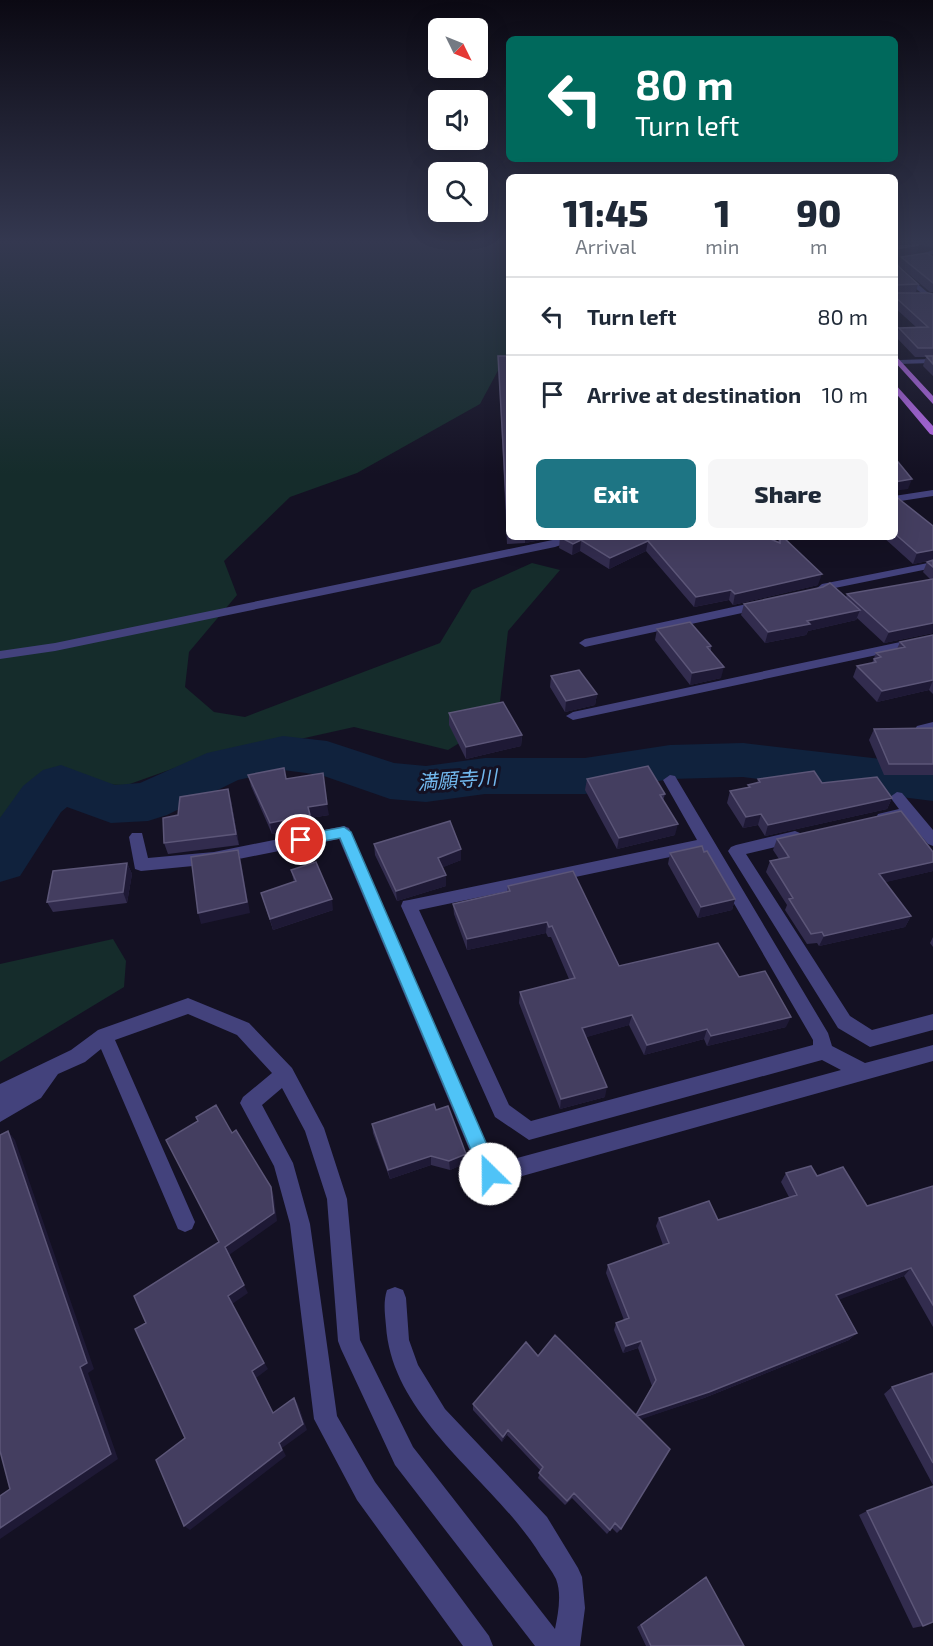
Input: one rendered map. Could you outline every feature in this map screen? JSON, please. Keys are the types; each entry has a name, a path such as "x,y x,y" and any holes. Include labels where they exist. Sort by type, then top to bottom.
{"main road":[{"path":"898,360 933,401"},
{"path":"898,391 933,432"}],"street":[{"path":"898,359 933,361"},
{"path":"898,498 933,493"},
{"path":"0,655 55,647 250,608 562,540"},
{"path":"807,595 819,593 826,586 933,565"},
{"path":"585,643 772,603"},
{"path":"573,716 933,639"},
{"path":"670,780 822,1039 823,1051"},
{"path":"897,797 933,840"},
{"path":"863,822 910,812"},
{"path":"137,837 141,865 214,858 344,832 490,1174 933,1053"},
{"path":"817,832 736,851 844,1022 870,1039 933,1022"},
{"path":"706,844 409,906 502,1111 528,1131 823,1051 863,1072"},
{"path":"0,1093 78,1056 104,1036 188,1006 243,1029 285,1074 314,1128 337,1199 349,1341 404,1456 552,1646"},
{"path":"104,1036 185,1222"},
{"path":"0,1113 34,1092 53,1068"},
{"path":"285,1074 250,1102 283,1163 300,1224 326,1419 366,1491 480,1646"},
{"path":"395,1298 398,1341 409,1371 437,1417 538,1526 569,1577 573,1608 566,1646"}],"green space":[{"path":"0,321 506,321 506,356 480,404 357,473 290,497 224,561 237,595 189,652 185,687 214,712 245,717 440,643 472,590 532,563 560,570 508,631 498,719 448,750 354,727 183,765 127,785 31,783 0,837"},
{"path":"113,939 126,961 124,987 0,1062 0,964"}],"building":[{"path":"921,321 933,321 933,348 918,348 899,328 928,327"},
{"path":"498,356 506,356 506,498"},
{"path":"926,356 933,356 933,364"},
{"path":"898,462 912,479 898,481"},
{"path":"898,498 933,526 933,550 917,553 898,536"},
{"path":"566,540 581,540 573,544"},
{"path":"581,540 773,540 780,543 780,540 786,540 822,574 735,594 731,590 696,597 648,541 610,558"},
{"path":"933,579 933,623 889,632 847,594"},
{"path":"830,583 860,610 807,621 810,624 768,632 744,604 823,587"},
{"path":"690,622 711,646 707,647 724,667 692,673 657,629"},
{"path":"933,635 933,680 882,691 857,666 876,662 874,659 881,657 876,653 905,647 900,642"},
{"path":"579,670 597,694 566,701 551,676"},
{"path":"503,702 522,735 466,747 449,713"},
{"path":"933,728 933,764 889,764 874,729"},
{"path":"648,766 665,794 660,795 678,824 619,838 587,779"},
{"path":"284,768 286,779 323,773 327,804 308,807 310,815 270,823 248,775"},
{"path":"814,771 822,783 877,777 892,798 768,825 761,814 746,817 730,791 750,787 748,785 760,782 758,779"},
{"path":"228,789 236,834 164,843 163,818 178,815 180,797"},
{"path":"901,811 933,852 933,862 879,874 911,916 824,936 822,932 811,934 789,899 793,898 770,861 789,857 777,839"},
{"path":"450,821 461,849 438,858 446,875 396,891 374,844"},
{"path":"702,846 735,899 701,907 670,853"},
{"path":"238,850 247,902 198,913 191,857"},
{"path":"316,862 332,899 270,919 261,893 296,881 291,870"},
{"path":"127,863 123,892 47,902 53,871"},
{"path":"573,871 619,966 718,943 739,977 765,971 791,1017 711,1036 707,1029 647,1045 632,1015 582,1028 607,1087 561,1099 520,992 575,978 552,926 549,927 547,922 467,939 453,904 510,891 508,886"},
{"path":"434,1104 436,1110 448,1106 466,1154 449,1161 431,1156 388,1170 372,1124"},
{"path":"216,1105 232,1133 236,1130 271,1187 274,1213 225,1247 244,1285 228,1296 264,1363 252,1371 273,1413 294,1398 303,1424 279,1443 282,1450 184,1526 156,1460 185,1438 135,1329 146,1323 134,1296 219,1242 166,1140 198,1121 196,1117"},
{"path":"8,1131 87,1363 80,1367 111,1454 0,1528 0,1496 10,1489 0,1451 0,1135"},
{"path":"811,1166 817,1176 843,1167 867,1206 933,1186 933,1305 911,1268 836,1295 857,1333 709,1392 637,1416 670,1449 621,1529 615,1523 610,1530 574,1493 567,1501 539,1473 543,1467 508,1430 503,1437 473,1404 526,1342 538,1356 555,1335 636,1415 656,1380 641,1341 626,1346 616,1323 629,1318 608,1265 669,1243 659,1218 709,1201 718,1220 797,1195 786,1173"},
{"path":"933,1373 933,1463 892,1387"},
{"path":"933,1486 933,1622 923,1626 867,1511"},
{"path":"706,1577 744,1646 651,1646 641,1625"}],"waterway":[{"name":"満願寺川","path":"0,861 42,799 61,783 111,804 148,802 225,765 283,753 327,758 390,781 426,784 485,776 585,776 670,762 743,760 933,783"}],"route":[{"path":"301,840 344,832 490,1174"}]}
